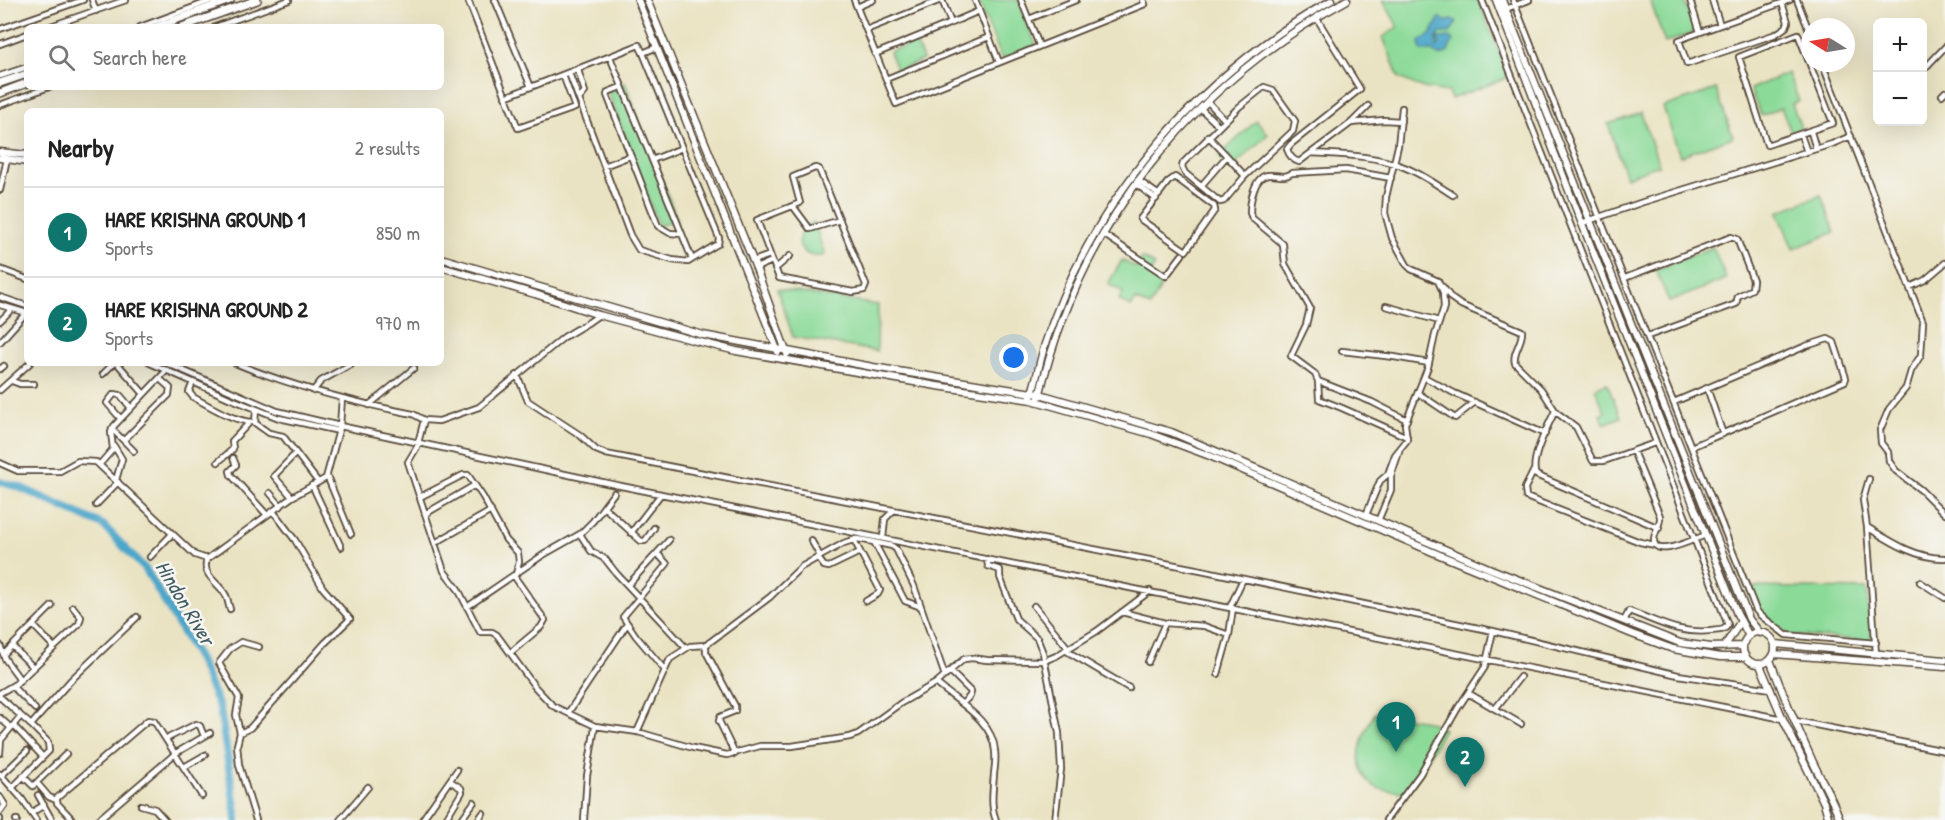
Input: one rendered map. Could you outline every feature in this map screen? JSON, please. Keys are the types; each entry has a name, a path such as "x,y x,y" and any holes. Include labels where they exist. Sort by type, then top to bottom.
{"main road":[{"path":"164,24 230,0"},
{"path":"190,24 257,0"},
{"path":"0,83 24,75"},
{"path":"0,93 24,84"}],"street":[{"path":"0,29 83,0"},
{"path":"92,0 96,10"},
{"path":"56,24 126,0"},
{"path":"148,24 213,0"},
{"path":"223,24 289,0"},
{"path":"468,0 518,128 575,108 576,105 563,75"},
{"path":"495,0 531,87"},
{"path":"638,0 780,358"},
{"path":"647,0 790,360"},
{"path":"854,0 896,104 1145,4 1143,0"},
{"path":"857,7 873,0"},
{"path":"866,30 941,0 951,23"},
{"path":"975,0 999,62"},
{"path":"1021,0 1039,45"},
{"path":"1029,20 1076,0"},
{"path":"1035,397 1045,345 1071,281 1090,242 1142,163 1170,128 1226,75 1287,28 1332,0"},
{"path":"1035,397 1073,293 1103,234 1117,210 1160,152 1185,122 1207,101 1272,46 1347,0"},
{"path":"1482,0 1556,175 1586,222 1749,619 1760,633"},
{"path":"1496,0 1556,175 1655,443 1749,636"},
{"path":"1365,514 1380,516 1491,569 1625,617 1689,632 1722,630 1727,627 1726,616 1700,537 1586,222 1502,0"},
{"path":"1506,9 1514,2 1529,0"},
{"path":"1690,0 1700,32"},
{"path":"1712,0 1720,25"},
{"path":"1782,3 1788,22 1783,29 1687,64 1679,40 1790,0"},
{"path":"1797,0 1804,18"},
{"path":"1514,2 1751,600 1760,615 1789,636 1945,660"},
{"path":"875,54 979,10"},
{"path":"1316,17 1360,88 1357,93 1306,131 1287,149 1288,154 1299,162 1351,123 1368,106"},
{"path":"1798,34 1833,123 1811,132 1767,145 1739,57 1798,34"},
{"path":"0,44 24,35"},
{"path":"886,79 990,37"},
{"path":"505,96 639,45 719,238 718,244 688,262 672,260 639,250 630,235 569,73"},
{"path":"643,52 657,47"},
{"path":"1927,66 1945,47"},
{"path":"610,57 692,259"},
{"path":"0,76 24,68"},
{"path":"578,70 585,92 580,98"},
{"path":"1826,72 1923,322 1922,351 1911,371 1906,388 1889,409 1883,421 1880,430 1881,443 1888,452 1889,461 1896,471 1914,484 1945,514"},
{"path":"621,87 608,92 607,95 658,226 669,233 682,234"},
{"path":"1266,87 1273,90 1295,121 1296,126 1222,202 1185,173 1182,167 1225,120 1266,87"},
{"path":"0,105 41,90"},
{"path":"1207,101 1225,120"},
{"path":"1200,108 1219,126"},
{"path":"1402,108 1385,213 1392,238 1402,259 1411,269 1434,277 1451,298 1461,305 1522,331 1514,360 1541,389 1555,411 1576,427 1593,461 1604,461 1655,443"},
{"path":"1351,123 1401,121"},
{"path":"1811,132 1816,149"},
{"path":"1802,135 1807,152"},
{"path":"1586,222 1807,152 1851,135"},
{"path":"1208,136 1245,176"},
{"path":"652,160 682,148"},
{"path":"685,155 698,149"},
{"path":"0,152 24,155"},
{"path":"1311,153 1362,157 1394,163 1424,176 1453,195"},
{"path":"604,166 630,156"},
{"path":"1201,186 1227,156"},
{"path":"0,190 4,159 24,162"},
{"path":"818,168 866,285 864,290 853,292 780,279 757,220 792,206 801,201 793,176 818,168"},
{"path":"1391,178 1346,170 1292,173 1286,177 1266,175 1256,185 1250,207 1251,216 1283,244 1285,264 1310,309 1306,325 1291,356 1314,374 1319,399 1407,437"},
{"path":"1175,177 1215,208 1215,212 1186,251 1140,220 1158,197 1175,177"},
{"path":"1137,182 1158,197"},
{"path":"792,206 810,229 840,220"},
{"path":"724,216 733,213"},
{"path":"1103,234 1166,276 1182,255"},
{"path":"1624,278 1731,237 1737,239 1753,280 1752,289 1738,296 1736,304 1647,336"},
{"path":"754,265 770,255"},
{"path":"775,269 790,256"},
{"path":"444,259 703,335 1035,397 1171,432 1365,514 1539,596 1673,650 1720,657 1746,657"},
{"path":"754,265 772,261"},
{"path":"1910,287 1925,280 1945,263"},
{"path":"444,268 696,342 937,386 1035,397"},
{"path":"0,269 24,278"},
{"path":"1365,514 1380,481 1388,474 1395,455 1405,444 1407,420 1429,363 1439,321 1444,298 1441,285"},
{"path":"0,297 24,305"},
{"path":"0,305 24,312"},
{"path":"1386,306 1439,321"},
{"path":"0,321 12,309"},
{"path":"242,366 313,391 412,414 424,420 440,421 478,407 564,337 598,315"},
{"path":"0,342 24,316"},
{"path":"1674,402 1828,339 1834,342 1846,378 1842,383 1691,447"},
{"path":"1342,351 1429,363"},
{"path":"0,390 27,366"},
{"path":"103,374 112,366"},
{"path":"118,366 144,394"},
{"path":"156,366 282,419 418,444 1783,719"},
{"path":"96,506 117,481 117,472 122,459 114,446 112,429 120,418 160,379 167,366"},
{"path":"173,366 277,411 340,429"},
{"path":"313,391 321,381 348,366"},
{"path":"369,405 414,368"},
{"path":"517,375 528,401 606,454 1243,579 1493,632 1678,675 1771,689"},
{"path":"1424,377 1545,434"},
{"path":"124,440 169,395 170,388 160,379"},
{"path":"12,381 34,384"},
{"path":"1317,381 1372,402 1407,420"},
{"path":"193,382 189,392 191,396 252,422 269,433 280,434 318,482"},
{"path":"1707,388 1723,435"},
{"path":"1418,393 1455,418 1475,402"},
{"path":"120,418 107,403 114,394 120,395 131,408"},
{"path":"342,398 340,429 327,476 351,534"},
{"path":"218,462 233,449 232,441 252,422 256,410"},
{"path":"1555,411 1536,455 1534,470 1525,489 1526,497 1658,548 1666,549 1700,537"},
{"path":"424,420 418,444 408,462 444,571 458,589 480,632 495,633 535,687 553,706 595,726 637,732 718,754 735,754 760,746 792,746 850,737 936,683 968,658 1044,660 1067,649 1150,591"},
{"path":"112,429 134,451"},
{"path":"100,464 114,446"},
{"path":"1380,516 1391,490 1391,476 1400,450"},
{"path":"1633,451 1660,516 1659,528 1654,540 1655,545"},
{"path":"292,497 274,476 296,453"},
{"path":"0,457 2,463 18,471 60,471 78,461 93,461 100,464 172,534 198,557 207,559"},
{"path":"233,458 236,465 230,471 231,475 267,515"},
{"path":"1534,470 1536,475 1659,528"},
{"path":"420,497 463,475 468,475 506,540 518,553 515,575 545,620 541,627 510,653"},
{"path":"230,609 225,592 206,571 207,559 292,497 327,476"},
{"path":"1869,479 1863,500 1876,648"},
{"path":"312,485 341,547"},
{"path":"425,514 475,485"},
{"path":"270,493 281,506"},
{"path":"467,607 543,555 580,534 614,493"},
{"path":"631,533 661,494"},
{"path":"604,507 643,542 654,528"},
{"path":"240,733 250,728 325,643 350,619 323,588 295,540 273,511"},
{"path":"435,543 490,511"},
{"path":"883,538 885,519 893,512"},
{"path":"1866,527 1908,550 1934,558 1945,558"},
{"path":"150,557 172,534"},
{"path":"580,534 591,551 602,556 686,648"},
{"path":"628,585 669,540"},
{"path":"811,540 824,567 829,567 860,552"},
{"path":"854,540 880,590 878,594 866,601"},
{"path":"637,732 670,659 686,648 706,645 770,597 801,567 854,540 874,542 896,549 914,586 945,676"},
{"path":"874,542 905,601 921,607"},
{"path":"657,553 667,564 623,617 664,669"},
{"path":"987,559 988,566 999,570 1016,619 1037,638 1044,660 1059,733 1060,769 1055,820"},
{"path":"1218,674 1229,635 1231,607 1243,579"},
{"path":"1920,582 1945,598"},
{"path":"4,654 52,606"},
{"path":"1034,606 1067,649 1129,688"},
{"path":"12,788 44,757 49,751 49,744 0,695 34,668 81,621 74,607"},
{"path":"1122,612 1165,623 1204,626 1229,635"},
{"path":"31,725 72,680 137,617"},
{"path":"1625,617 1680,644 1743,646"},
{"path":"1724,647 1740,621"},
{"path":"1148,662 1165,623"},
{"path":"568,713 627,624"},
{"path":"33,625 54,647"},
{"path":"1386,820 1420,774 1488,660 1493,632"},
{"path":"1829,820 1824,803 1783,719 1760,665 1750,662 1743,646 1749,636 1760,633 1767,635 1775,644 1876,648"},
{"path":"256,820 237,753 240,733 236,715 238,695 219,663 230,649 241,642 259,647"},
{"path":"1775,644 1772,657 1796,721 1840,820"},
{"path":"0,645 8,663 18,675 18,681"},
{"path":"706,645 706,652 735,706 735,711 720,717 719,721 735,754"},
{"path":"12,646 34,668"},
{"path":"1760,665 1772,657 1945,668"},
{"path":"951,672 971,692 962,704"},
{"path":"1495,709 1520,676"},
{"path":"936,683 984,723 994,742 992,801 996,820"},
{"path":"12,686 35,709"},
{"path":"1468,693 1521,724"},
{"path":"0,753 0,743 21,717"},
{"path":"0,718 13,727 44,757"},
{"path":"56,800 88,769 148,720 154,721 202,796"},
{"path":"1796,721 1945,752"},
{"path":"98,820 176,753 207,734 196,724 166,739"},
{"path":"584,820 587,776 595,726"},
{"path":"27,751 1,775 36,820"},
{"path":"23,776 31,785 37,783 66,754"},
{"path":"184,767 205,754"},
{"path":"422,820 457,770"},
{"path":"445,820 462,792 461,788 450,781"},
{"path":"37,783 73,820"},
{"path":"340,820 368,787"},
{"path":"38,795 53,819 64,810"},
{"path":"0,797 5,805 0,812"},
{"path":"461,820 474,802"},
{"path":"31,813 44,805"},
{"path":"141,805 155,809 165,820"},
{"path":"478,820 483,813"}],"green space":[{"path":"978,0 1018,0 1036,45 1002,59"},
{"path":"1383,0 1478,0 1509,77 1451,99 1448,92 1423,88 1399,78 1383,37 1398,27"},
{"path":"1650,0 1684,0 1695,32 1665,43"},
{"path":"916,42 923,60 897,71 889,52"},
{"path":"1788,73 1799,101 1792,104 1801,128 1791,132 1781,108 1761,116 1750,89"},
{"path":"625,83 677,219 659,226 607,90"},
{"path":"1716,89 1733,137 1680,156 1663,107"},
{"path":"1641,113 1659,165 1626,177 1608,124"},
{"path":"1256,121 1268,134 1231,169 1219,156"},
{"path":"1821,195 1835,232 1793,249 1778,212"},
{"path":"814,222 825,255 809,255 800,245 801,232"},
{"path":"1713,247 1726,279 1669,302 1656,270"},
{"path":"1142,258 1155,265 1149,275 1163,283 1150,307 1136,300 1131,307 1119,300 1123,292 1108,284 1122,260 1137,268"},
{"path":"777,289 878,305 877,351 793,337"},
{"path":"1607,383 1621,417 1604,424 1600,414 1605,412 1595,388"},
{"path":"1752,587 1867,589 1872,641 1789,635 1760,612"},
{"path":"1375,713 1428,721 1444,729 1419,774 1404,792 1375,787 1365,778 1361,769 1359,760 1362,740"}],"water":[{"path":"1440,17 1445,21 1457,22 1450,33 1441,33 1436,39 1437,47 1440,43 1437,41 1439,38 1449,37 1453,40 1448,52 1440,56 1432,51 1422,51 1419,45 1421,40 1430,35"}],"waterway":[{"name":"Hindon River","path":"0,482 19,487 103,525 146,570 199,660 220,709 237,820"}],"place":[{"name":"HARE KRISHNA GROUND 1","path":"1396,752"},
{"name":"HARE KRISHNA GROUND 2","path":"1465,787"}]}
